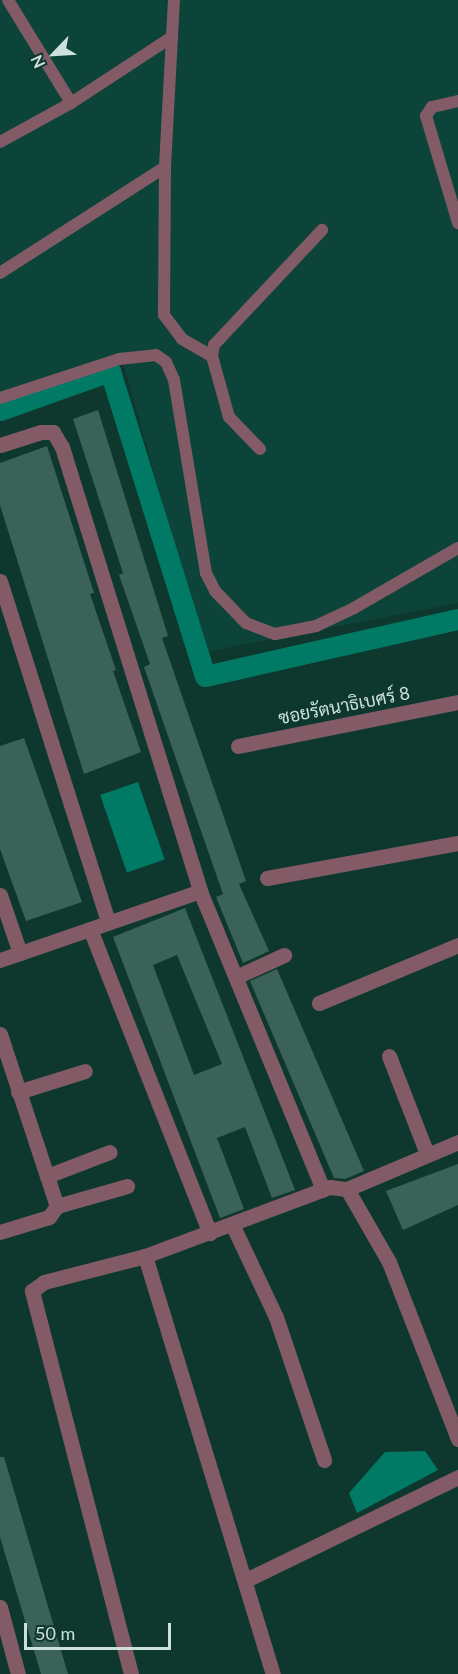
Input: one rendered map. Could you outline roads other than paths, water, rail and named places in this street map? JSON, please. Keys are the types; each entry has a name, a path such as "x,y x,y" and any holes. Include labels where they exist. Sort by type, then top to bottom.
{"street":[{"path":"0,445 41,432 53,432 62,447 200,891 323,1190"},
{"path":"0,581 108,922"},
{"name":"ซอยรัตนาธิเบศร์ 8","path":"238,746 458,702"},
{"path":"267,878 458,843"},
{"path":"0,960 200,891"},
{"path":"0,894 20,953"},
{"path":"90,929 210,1233"},
{"path":"319,1003 458,945"},
{"path":"236,977 284,955"},
{"path":"0,1034 57,1206"},
{"path":"389,1056 427,1154"},
{"path":"18,1092 85,1071"},
{"path":"131,1674 32,1291 44,1282 145,1256 323,1190 347,1189 458,1142"},
{"path":"47,1176 110,1152"},
{"path":"0,1232 49,1217 57,1206 127,1186"},
{"path":"347,1189 389,1262 458,1439"},
{"path":"232,1224 276,1317 324,1460"},
{"path":"145,1256 273,1674"},
{"path":"246,1580 458,1477"},
{"path":"0,1606 18,1674"}],"lane":[{"path":"8,0 71,103"},
{"path":"174,0 165,167 164,315 182,339 212,356"},
{"path":"0,142 71,103 172,37"},
{"path":"458,101 432,107 426,116 458,223"},
{"path":"0,273 165,167"},
{"path":"260,449 229,417 212,356 214,345 322,230"},
{"path":"0,398 119,358 156,354 166,362 174,380 206,573 215,591 246,623 275,634 316,626 345,613 458,548"}],"waterway":[{"path":"0,410 110,371 205,676 458,619"}]}
